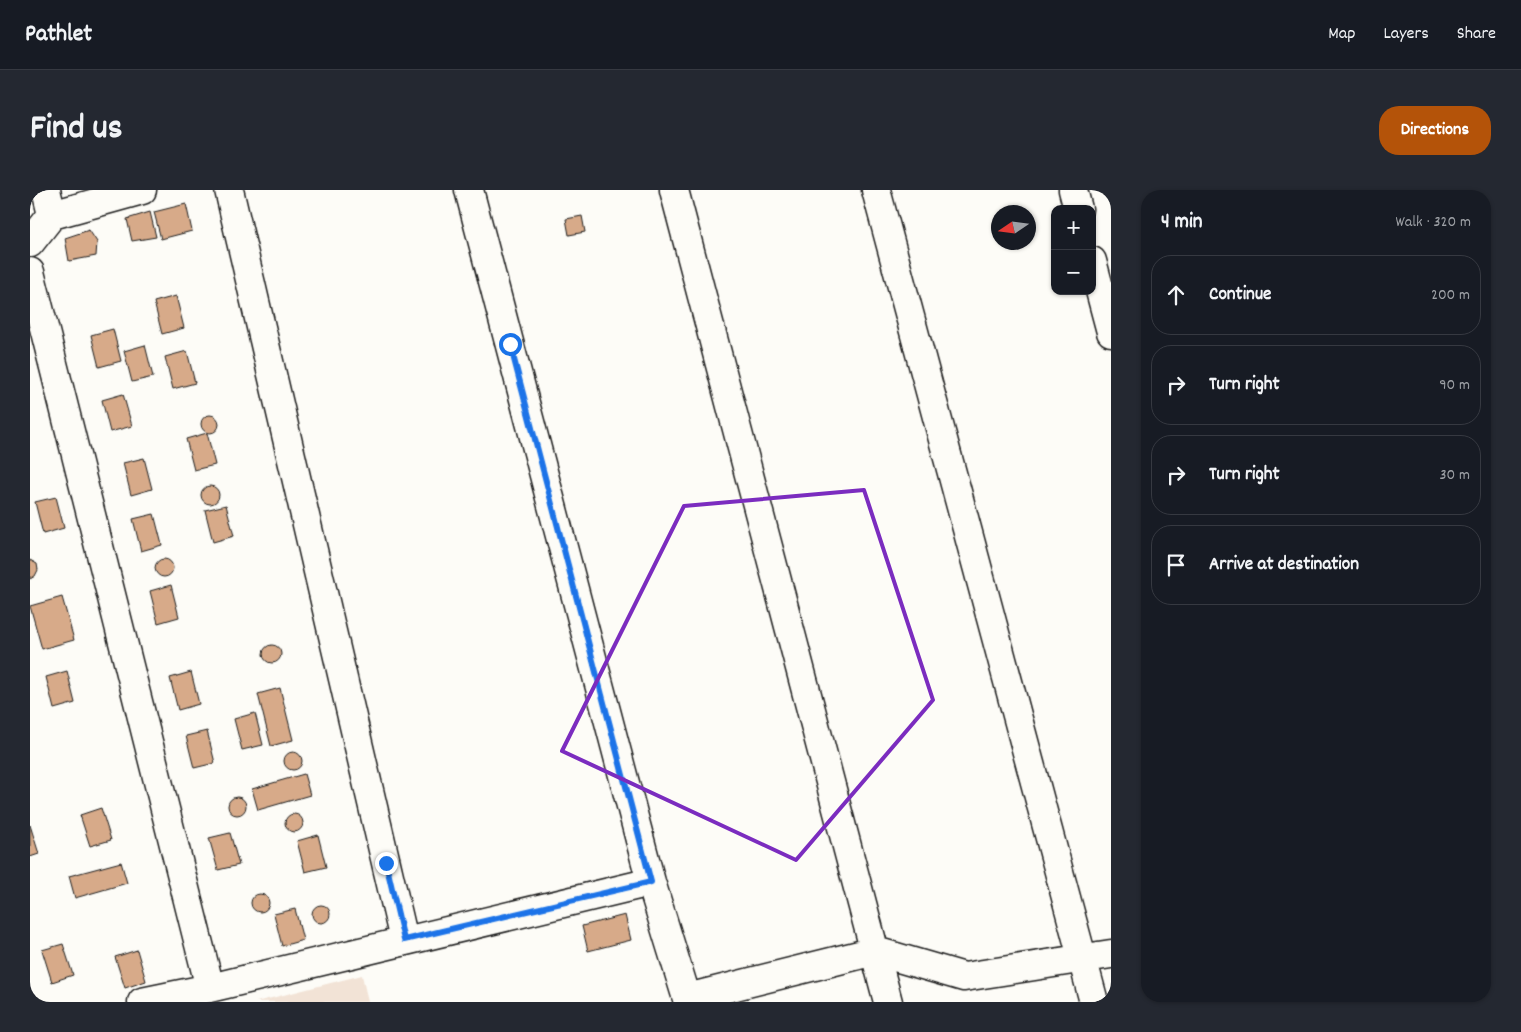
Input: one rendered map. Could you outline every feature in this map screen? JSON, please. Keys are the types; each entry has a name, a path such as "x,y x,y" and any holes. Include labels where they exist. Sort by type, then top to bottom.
{"street":[{"path":"30,243 49,202 142,190"},
{"path":"229,190 404,940"},
{"path":"469,190 651,882 688,1000 875,951 964,977 1083,960 1111,954"},
{"path":"674,190 888,1002"},
{"path":"876,190 1094,1002"},
{"path":"1074,190 1077,205"},
{"path":"30,272 210,988"},
{"path":"1096,276 1111,332"},
{"path":"142,1002 210,988 651,882"}],"highlighted area":[{"path":"864,490 933,700 796,860 562,751 684,506"}],"shaded area":[{"path":"362,975 368,1002 256,1002"}],"building":[{"path":"186,204 192,231 161,239 154,212"},
{"path":"150,212 156,237 132,241 127,219"},
{"path":"582,216 585,232 569,235 566,219"},
{"path":"89,230 97,242 96,256 69,261 65,238"},
{"path":"176,296 184,328 162,334 154,302"},
{"path":"113,329 121,361 99,367 91,335"},
{"path":"145,345 153,377 132,382 124,351"},
{"path":"187,351 195,383 173,389 165,357"},
{"path":"123,394 132,426 110,432 102,400"},
{"path":"210,415 218,420 219,424 214,432 210,433 202,428 201,424 206,416"},
{"path":"207,433 215,465 194,470 186,439"},
{"path":"144,458 152,489 131,495 123,463"},
{"path":"210,486 218,491 219,495 214,503 210,504 202,499 201,495 206,487"},
{"path":"56,497 64,528 43,534 35,502"},
{"path":"226,505 234,536 213,542 205,510"},
{"path":"154,514 162,545 141,551 133,519"},
{"path":"164,559 172,564 173,568 168,576 164,577 156,572 155,568 160,560"},
{"path":"30,560 37,564 38,570 35,576 30,579"},
{"path":"171,585 179,617 158,623 150,591"},
{"path":"62,597 74,640 42,649 30,606"},
{"path":"272,645 280,650 281,654 276,662 272,663 264,658 263,654 268,646"},
{"path":"67,671 75,703 54,709 46,677"},
{"path":"191,672 199,704 178,710 170,678"},
{"path":"280,688 293,740 271,746 258,694"},
{"path":"255,713 263,745 242,750 234,719"},
{"path":"207,731 215,763 194,768 186,736"},
{"path":"293,752 301,757 302,761 297,769 293,770 285,765 284,761 289,753"},
{"path":"304,774 310,795 258,810 252,789"},
{"path":"237,797 243,800 246,806 243,812 237,815 231,812 228,806 231,800"},
{"path":"101,808 111,840 90,846 80,815"},
{"path":"294,814 302,819 303,823 298,831 294,832 286,827 285,823 290,815"},
{"path":"30,825 39,854 30,857"},
{"path":"230,833 239,865 218,870 209,838"},
{"path":"318,835 326,867 305,872 297,841"},
{"path":"121,862 127,883 75,898 69,876"},
{"path":"260,894 268,899 269,903 264,911 260,912 252,907 251,903 256,895"},
{"path":"321,905 329,910 330,914 325,922 321,923 313,918 312,914 317,906"},
{"path":"295,909 303,940 282,946 274,914"},
{"path":"625,915 631,940 588,951 582,926"},
{"path":"63,944 73,975 52,982 42,950"},
{"path":"137,950 146,981 125,988 115,957"}],"route":[{"path":"386,863 404,940 651,882 510,344"}]}
